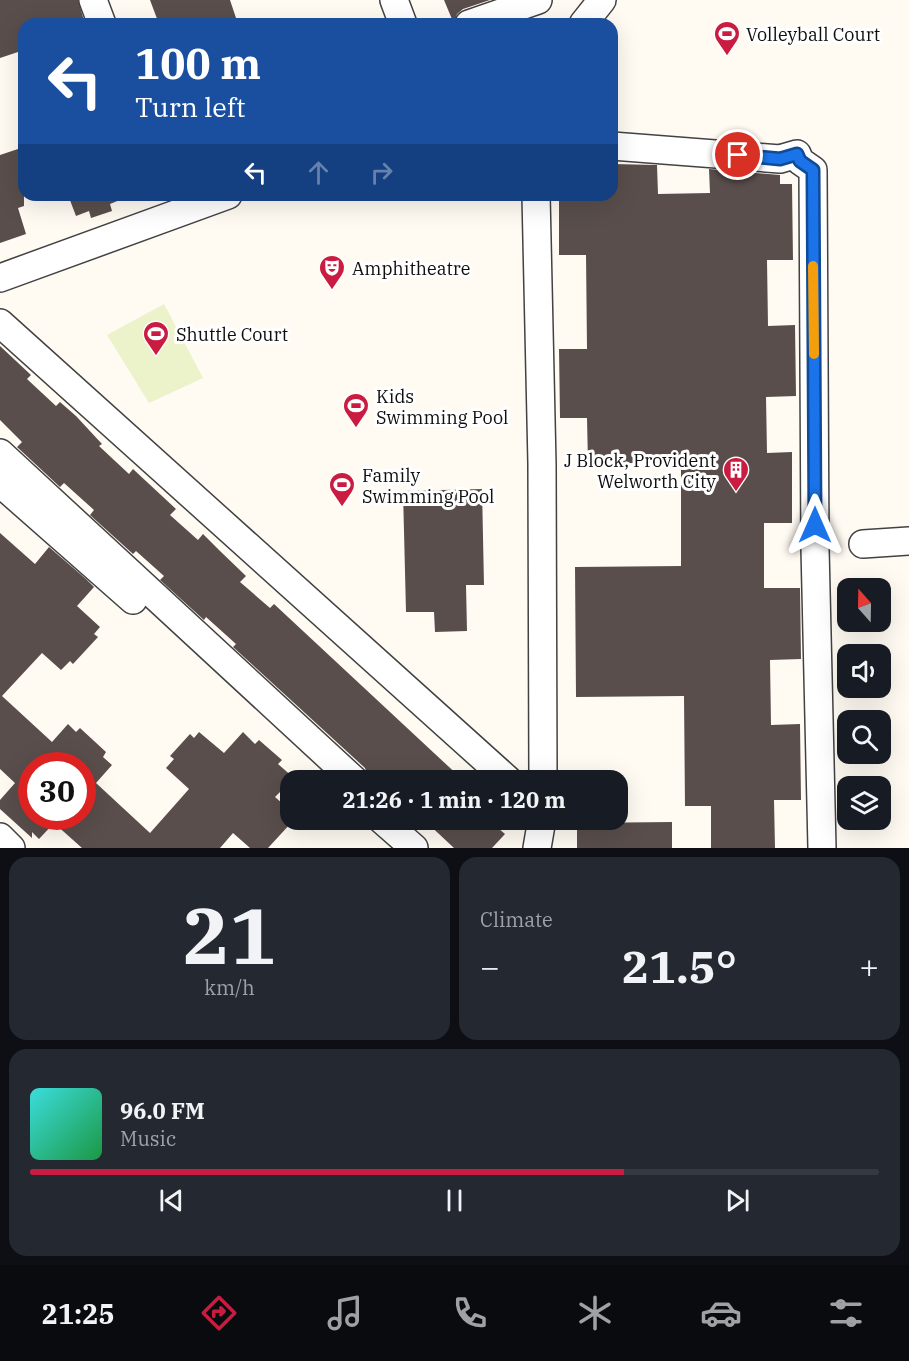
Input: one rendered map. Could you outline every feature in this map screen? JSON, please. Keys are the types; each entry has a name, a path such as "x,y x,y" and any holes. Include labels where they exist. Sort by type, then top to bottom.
{"street":[{"path":"93,0 100,18"},
{"path":"112,0 118,18"},
{"path":"378,0 385,18"},
{"path":"394,0 401,18"},
{"path":"486,18 538,0"},
{"path":"588,18 602,0"},
{"path":"618,146 780,159 797,154 800,161 813,170 815,548 822,848"},
{"path":"0,278 178,204 195,201"},
{"path":"536,201 542,464 543,770"},
{"path":"0,323 497,770"},
{"path":"0,453 343,770"},
{"path":"0,483 326,770"},
{"path":"863,544 909,541"},
{"path":"394,830 414,848"},
{"path":"409,830 428,848"},
{"path":"537,848 540,830"},
{"path":"0,837 11,848"}],"green space":[{"name":"Shuttle Court","path":"164,304 203,378 149,403 107,335"}],"building":[{"path":"0,0 78,0 83,18 18,18 18,52 0,58"},
{"path":"150,0 230,0 236,18 157,18"},
{"path":"444,0 490,0 463,9 456,18 452,18"},
{"path":"18,149 18,201 24,201 24,206 18,208 26,234 0,243 0,155"},
{"name":"J Block, Provident Welworth City","path":"618,164 657,165 658,194 710,193 709,169 780,175 780,184 792,184 793,260 767,260 768,326 795,325 796,396 766,397 767,453 792,452 792,523 764,523 764,588 800,588 801,659 770,660 771,725 800,724 801,800 774,800 775,848 711,848 711,806 685,806 684,696 576,697 575,567 681,566 681,462 588,464 587,418 560,418 559,349 587,349 586,255 559,255 559,201 618,201"},
{"path":"70,201 117,201 110,204 112,211 91,218 89,211 76,216"},
{"path":"0,346 31,375 27,379 56,406 60,402 76,416 102,444 99,446 129,474 133,469 176,509 170,515 198,540 203,534 246,576 240,582 270,608 274,604 452,770 366,770 233,647 236,644 206,617 204,620 160,580 164,576 136,551 133,554 90,515 94,510 64,483 60,487 17,447 22,442 0,420"},
{"path":"482,489 484,585 466,585 467,631 435,632 434,612 406,612 403,491"},
{"path":"0,533 35,564 49,547 86,579 94,587 77,606 100,627 94,634 98,637 73,664 70,661 61,670 42,653 2,696 52,742 68,724 76,732 80,728 106,752 103,757 112,765 96,783 96,752 18,752 18,825 0,809 0,800 15,783 0,769"},
{"path":"199,732 224,753 243,732 255,744 259,740 282,760 278,764 285,770 280,770 280,792 275,797 280,801 280,830 285,830 268,848 250,848 233,833 220,848 82,848 62,830 96,830 96,783 150,833 189,789 166,768 174,759 170,756 190,734 194,738"},
{"path":"628,822 672,822 672,848 577,848 577,830 628,830"},
{"path":"23,830 47,830 39,839 32,832 32,838"},
{"path":"435,830 500,830 505,834 492,848 454,848"}],"slow traffic":[{"path":"813,266 814,354"}],"place":[{"name":"Volleyball Court","path":"727,57"},
{"name":"Amphitheatre","path":"332,291"},
{"name":"Shuttle Court","path":"156,357"},
{"name":"Kids Swimming Pool","path":"356,429"},
{"name":"J Block, Provident Welworth City","path":"736,493"},
{"name":"Family Swimming Pool","path":"342,508"}],"route":[{"path":"738,155 780,159 797,154 800,161 813,170 815,525"}]}
